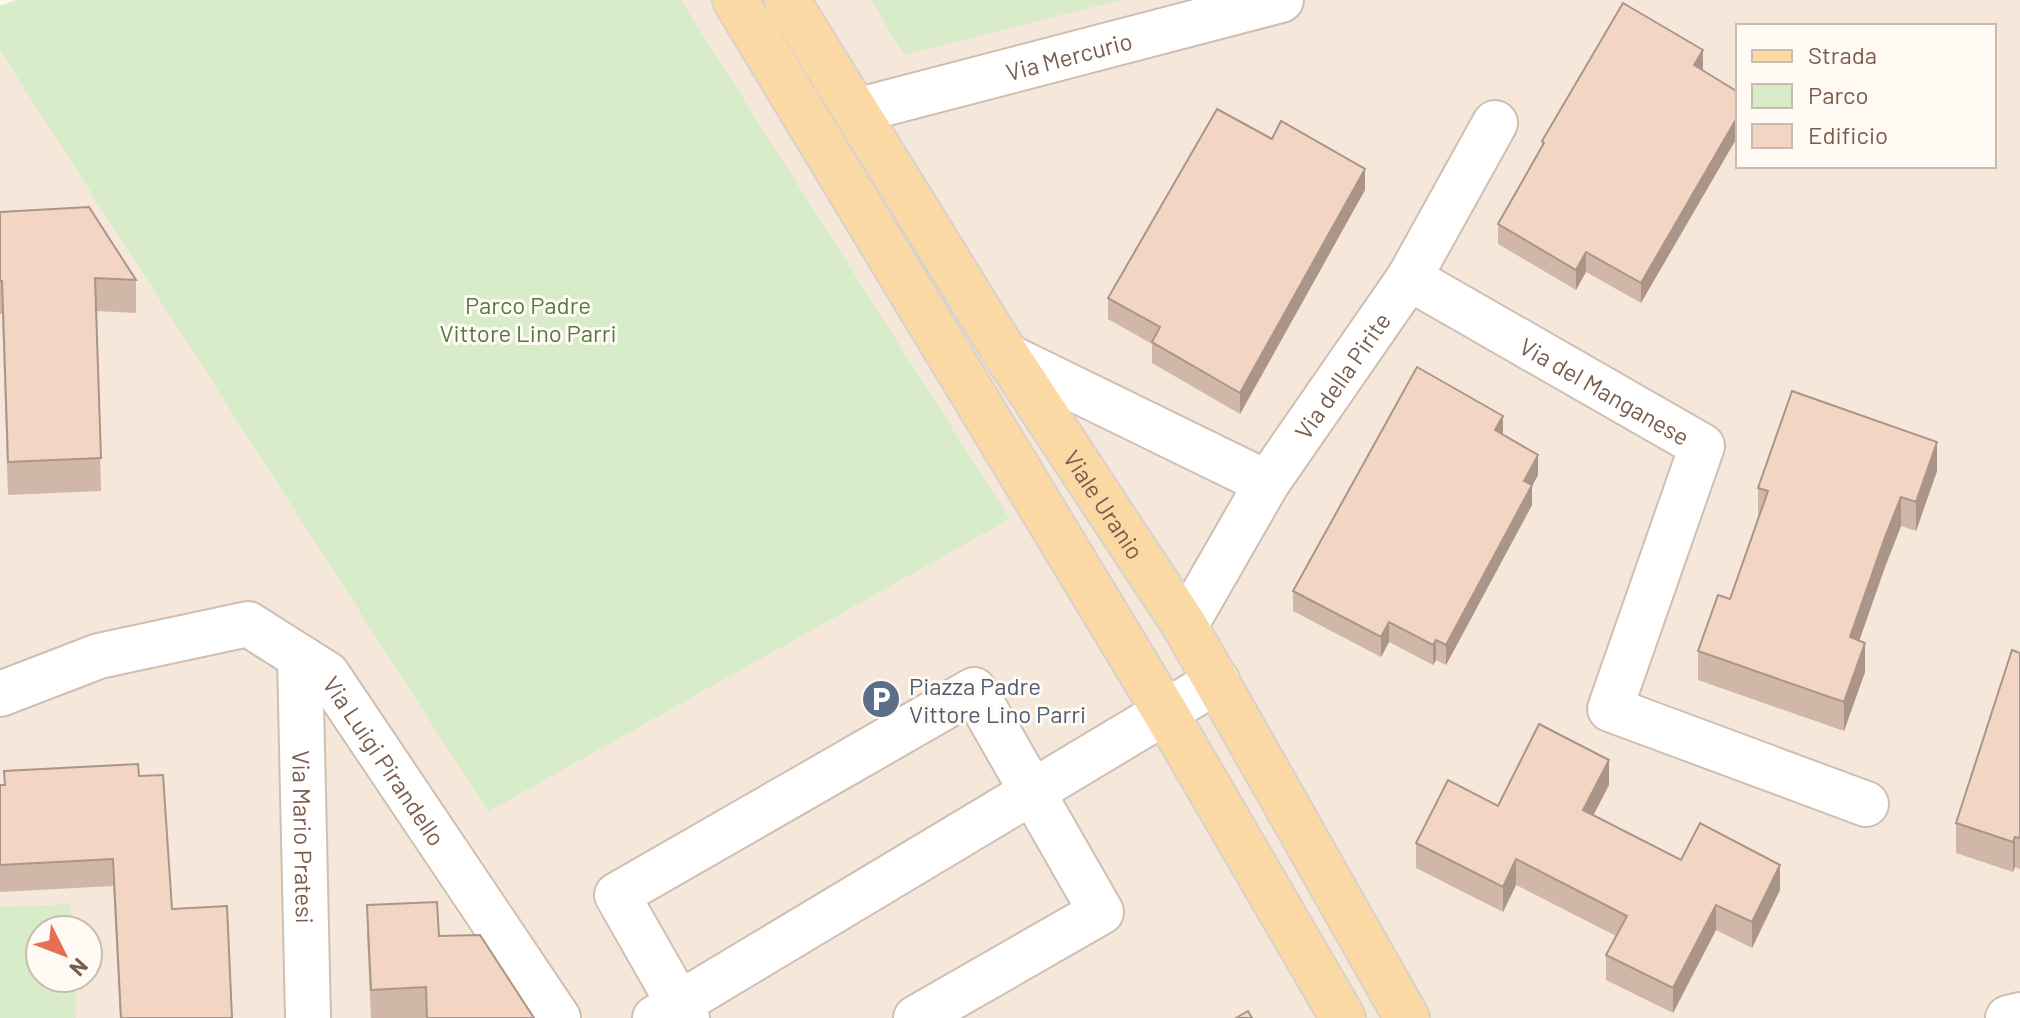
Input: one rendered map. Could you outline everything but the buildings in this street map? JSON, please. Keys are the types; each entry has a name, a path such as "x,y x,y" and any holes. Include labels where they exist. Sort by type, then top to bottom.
{"main road":[{"path":"735,0 1165,712 1343,1018"},
{"name":"Viale Uranio","path":"787,0 1007,356 1185,626 1407,1018"}],"street":[{"name":"Via Mercurio","path":"856,111 1281,0"},
{"name":"Via della Pirite","path":"1185,626 1267,483 1409,278 1495,123"},
{"name":"Via del Manganese","path":"1409,278 1702,446 1610,709 1866,804"},
{"path":"1007,356 1267,483"},
{"name":"Via Luigi Pirandello","path":"0,694 99,656 248,624 327,674 558,1018"},
{"name":"Via Mario Pratesi","path":"300,657 308,1018"},
{"path":"916,1018 1101,912 1033,792 974,690 617,895 674,1013 1033,792 1217,681"},
{"path":"2008,1018 2020,1015"}],"shaded area":[{"path":"681,0 2020,0 2020,1018 0,1018 0,51 488,812 1010,519"}],"green space":[{"name":"Parco Padre Vittore Lino Parri","path":"16,0 681,0 1010,519 488,812 0,51 0,6"},
{"path":"871,0 1120,0 904,55"},
{"path":"71,904 71,914 24,914 24,994 75,994 76,1018 0,1018 0,907"}],"place":[{"name":"Piazza Padre Vittore Lino Parri","path":"881,699"}]}
